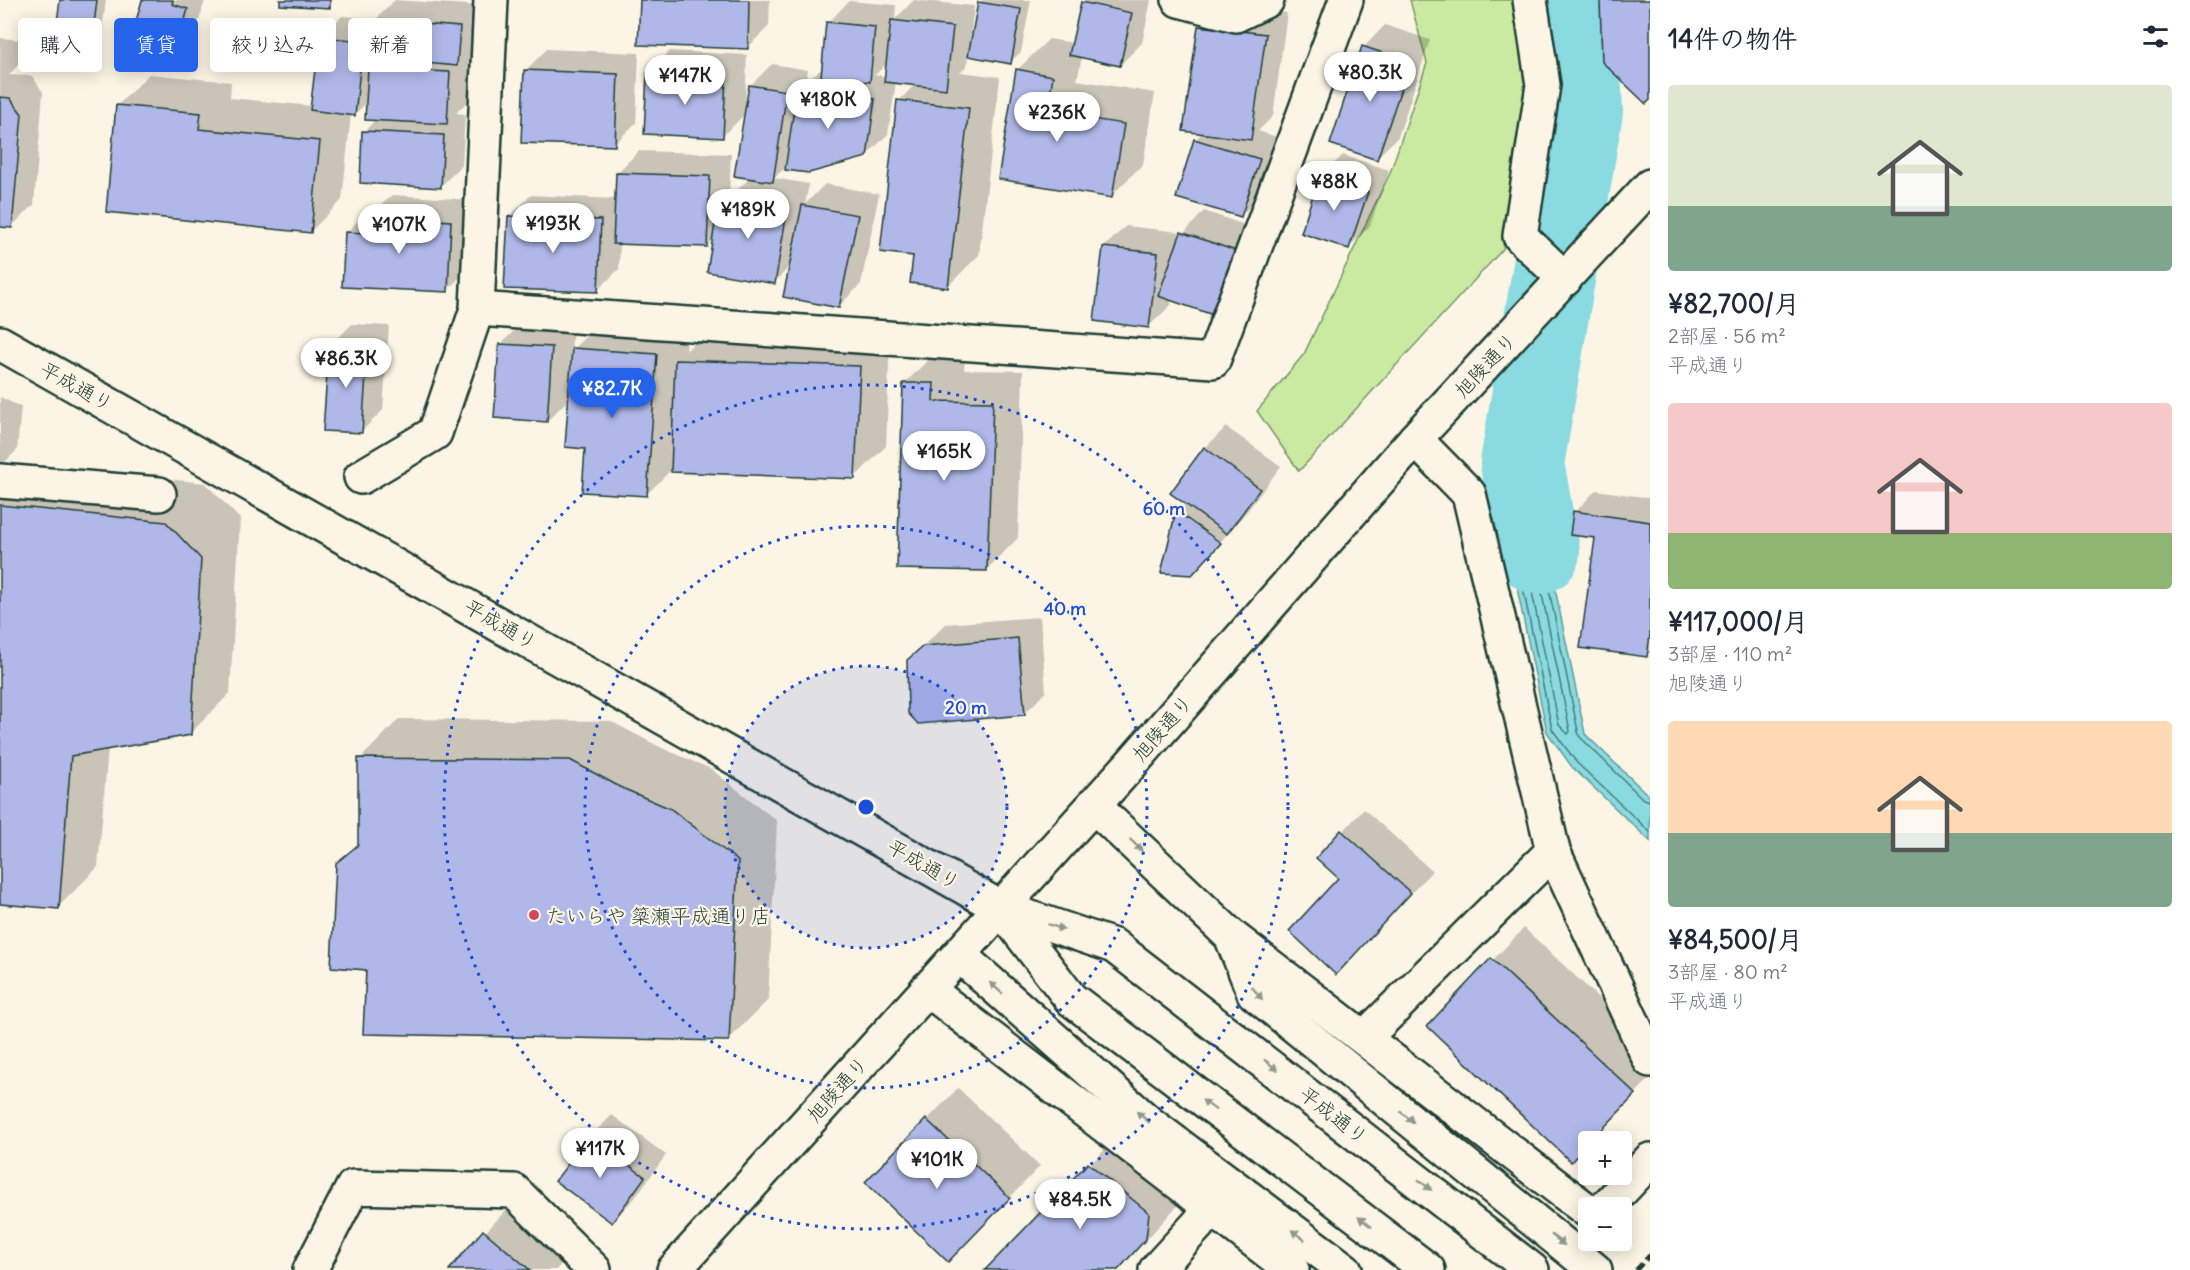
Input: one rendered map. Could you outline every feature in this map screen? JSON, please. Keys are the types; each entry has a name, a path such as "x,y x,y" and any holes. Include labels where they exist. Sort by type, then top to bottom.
{"street":[{"path":"361,477 435,433 477,309 491,0"},
{"path":"1179,0 1236,15 1267,0"},
{"path":"477,309 1213,362 1346,0"},
{"path":"1530,0 1543,85 1520,236 1565,279"},
{"name":"旭陵通り","path":"674,1270 1093,805 1415,439 1650,186"},
{"name":"平成通り","path":"0,343 1001,908 1114,946 1532,1270"},
{"path":"1415,439 1469,494 1552,851 1650,1060"},
{"path":"0,482 159,494"},
{"path":"1093,805 1231,936 1578,1203"},
{"path":"1364,1038 1552,851"},
{"name":"平成通り","path":"1001,908 1071,999 1428,1270"},
{"path":"1231,936 1254,993 1595,1270"},
{"path":"958,955 1149,1123 1345,1270"},
{"path":"927,989 1292,1270"},
{"path":"1615,1197 1650,1160"},
{"path":"310,1270 353,1187 514,1191 594,1270"},
{"path":"1156,1270 1212,1209"}],"green space":[{"path":"1410,0 1513,0 1527,86 1503,249 1299,471 1257,411 1304,354 1390,173 1427,63"}],"water":[{"path":"1563,0 1590,0 1595,110 1588,170 1554,208 1568,110"},
{"path":"1554,407 1536,496 1585,734 1650,797 1650,841 1572,767 1547,732 1518,593 1508,458"}],"building":[{"path":"60,0 97,0 95,18 58,18"},
{"path":"142,0 173,0 172,4 188,9 186,18 137,18"},
{"path":"280,0 330,0 330,8 280,5"},
{"path":"640,0 749,0 748,49 638,45"},
{"path":"1600,0 1650,0 1650,100 1646,104 1602,62"},
{"path":"978,2 1021,9 1011,64 968,56"},
{"path":"1081,2 1132,13 1120,66 1069,55"},
{"path":"891,20 953,27 946,89 884,82"},
{"path":"826,22 875,27 870,82 821,77"},
{"path":"432,25 460,27 457,66 432,64"},
{"path":"1198,26 1266,34 1251,140 1183,131"},
{"path":"336,39 348,40 348,72 360,72 355,116 310,110 315,72 336,72"},
{"path":"1362,46 1410,62 1377,160 1330,144"},
{"path":"1016,69 1053,76 1047,112 1124,124 1112,198 998,179"},
{"path":"524,70 618,74 615,146 521,143"},
{"path":"368,72 450,72 447,124 365,120"},
{"path":"647,73 726,77 723,138 644,134"},
{"path":"749,85 787,91 773,182 734,176"},
{"path":"797,88 875,99 867,157 809,173 785,170"},
{"path":"0,97 10,98 22,114 12,228 0,227"},
{"path":"897,100 969,108 948,288 910,283 913,256 880,252"},
{"path":"116,105 201,113 199,129 320,141 311,233 106,212"},
{"path":"362,131 444,135 441,188 360,183"},
{"path":"1194,139 1260,159 1241,217 1176,198"},
{"path":"616,173 710,176 707,247 613,244"},
{"path":"1319,176 1368,192 1349,249 1301,233"},
{"path":"729,196 788,205 775,284 707,272 717,212 726,214"},
{"path":"802,205 858,215 839,308 783,297"},
{"path":"368,216 451,221 448,292 342,287 345,232 367,233"},
{"path":"508,216 601,220 598,292 504,289"},
{"path":"1181,232 1239,252 1216,316 1158,296"},
{"path":"1103,247 1158,253 1149,328 1094,321"},
{"path":"499,344 552,347 547,422 494,418"},
{"path":"329,345 368,347 362,433 323,431"},
{"path":"572,348 657,354 647,496 582,492 585,449 565,447"},
{"path":"675,360 860,366 855,479 671,472"},
{"path":"903,383 934,383 933,401 993,402 987,571 897,569"},
{"path":"1204,447 1260,489 1227,534 1170,493"},
{"path":"0,505 166,522 201,559 191,735 71,756 59,909 0,904"},
{"path":"1176,511 1221,543 1192,575 1161,573"},
{"path":"1573,511 1650,522 1650,635 1647,657 1580,648 1595,538 1570,535"},
{"path":"1018,638 1025,715 918,724 908,713 907,660 923,646"},
{"name":"たいらや 簗瀬平成通り店","path":"358,758 570,760 622,788 671,809 738,861 729,1041 363,1034 366,970 331,967 336,863 358,845"},
{"path":"1341,830 1411,893 1336,975 1289,931 1338,878 1316,858"},
{"path":"1491,958 1636,1094 1601,1131 1578,1131 1578,1155 1571,1162 1427,1026"},
{"path":"926,1119 1010,1198 948,1262 865,1182"},
{"path":"589,1136 645,1177 612,1223 555,1181"},
{"path":"1088,1163 1149,1213 1146,1239 1118,1270 985,1270"},
{"path":"483,1230 530,1270 449,1270"}],"waterway":[{"path":"1538,552 1522,464 1581,111 1575,0"}],"railway":[{"path":"1636,1270 1650,1255"}],"place":[{"name":"たいらや 簗瀬平成通り店","path":"534,915"}]}
